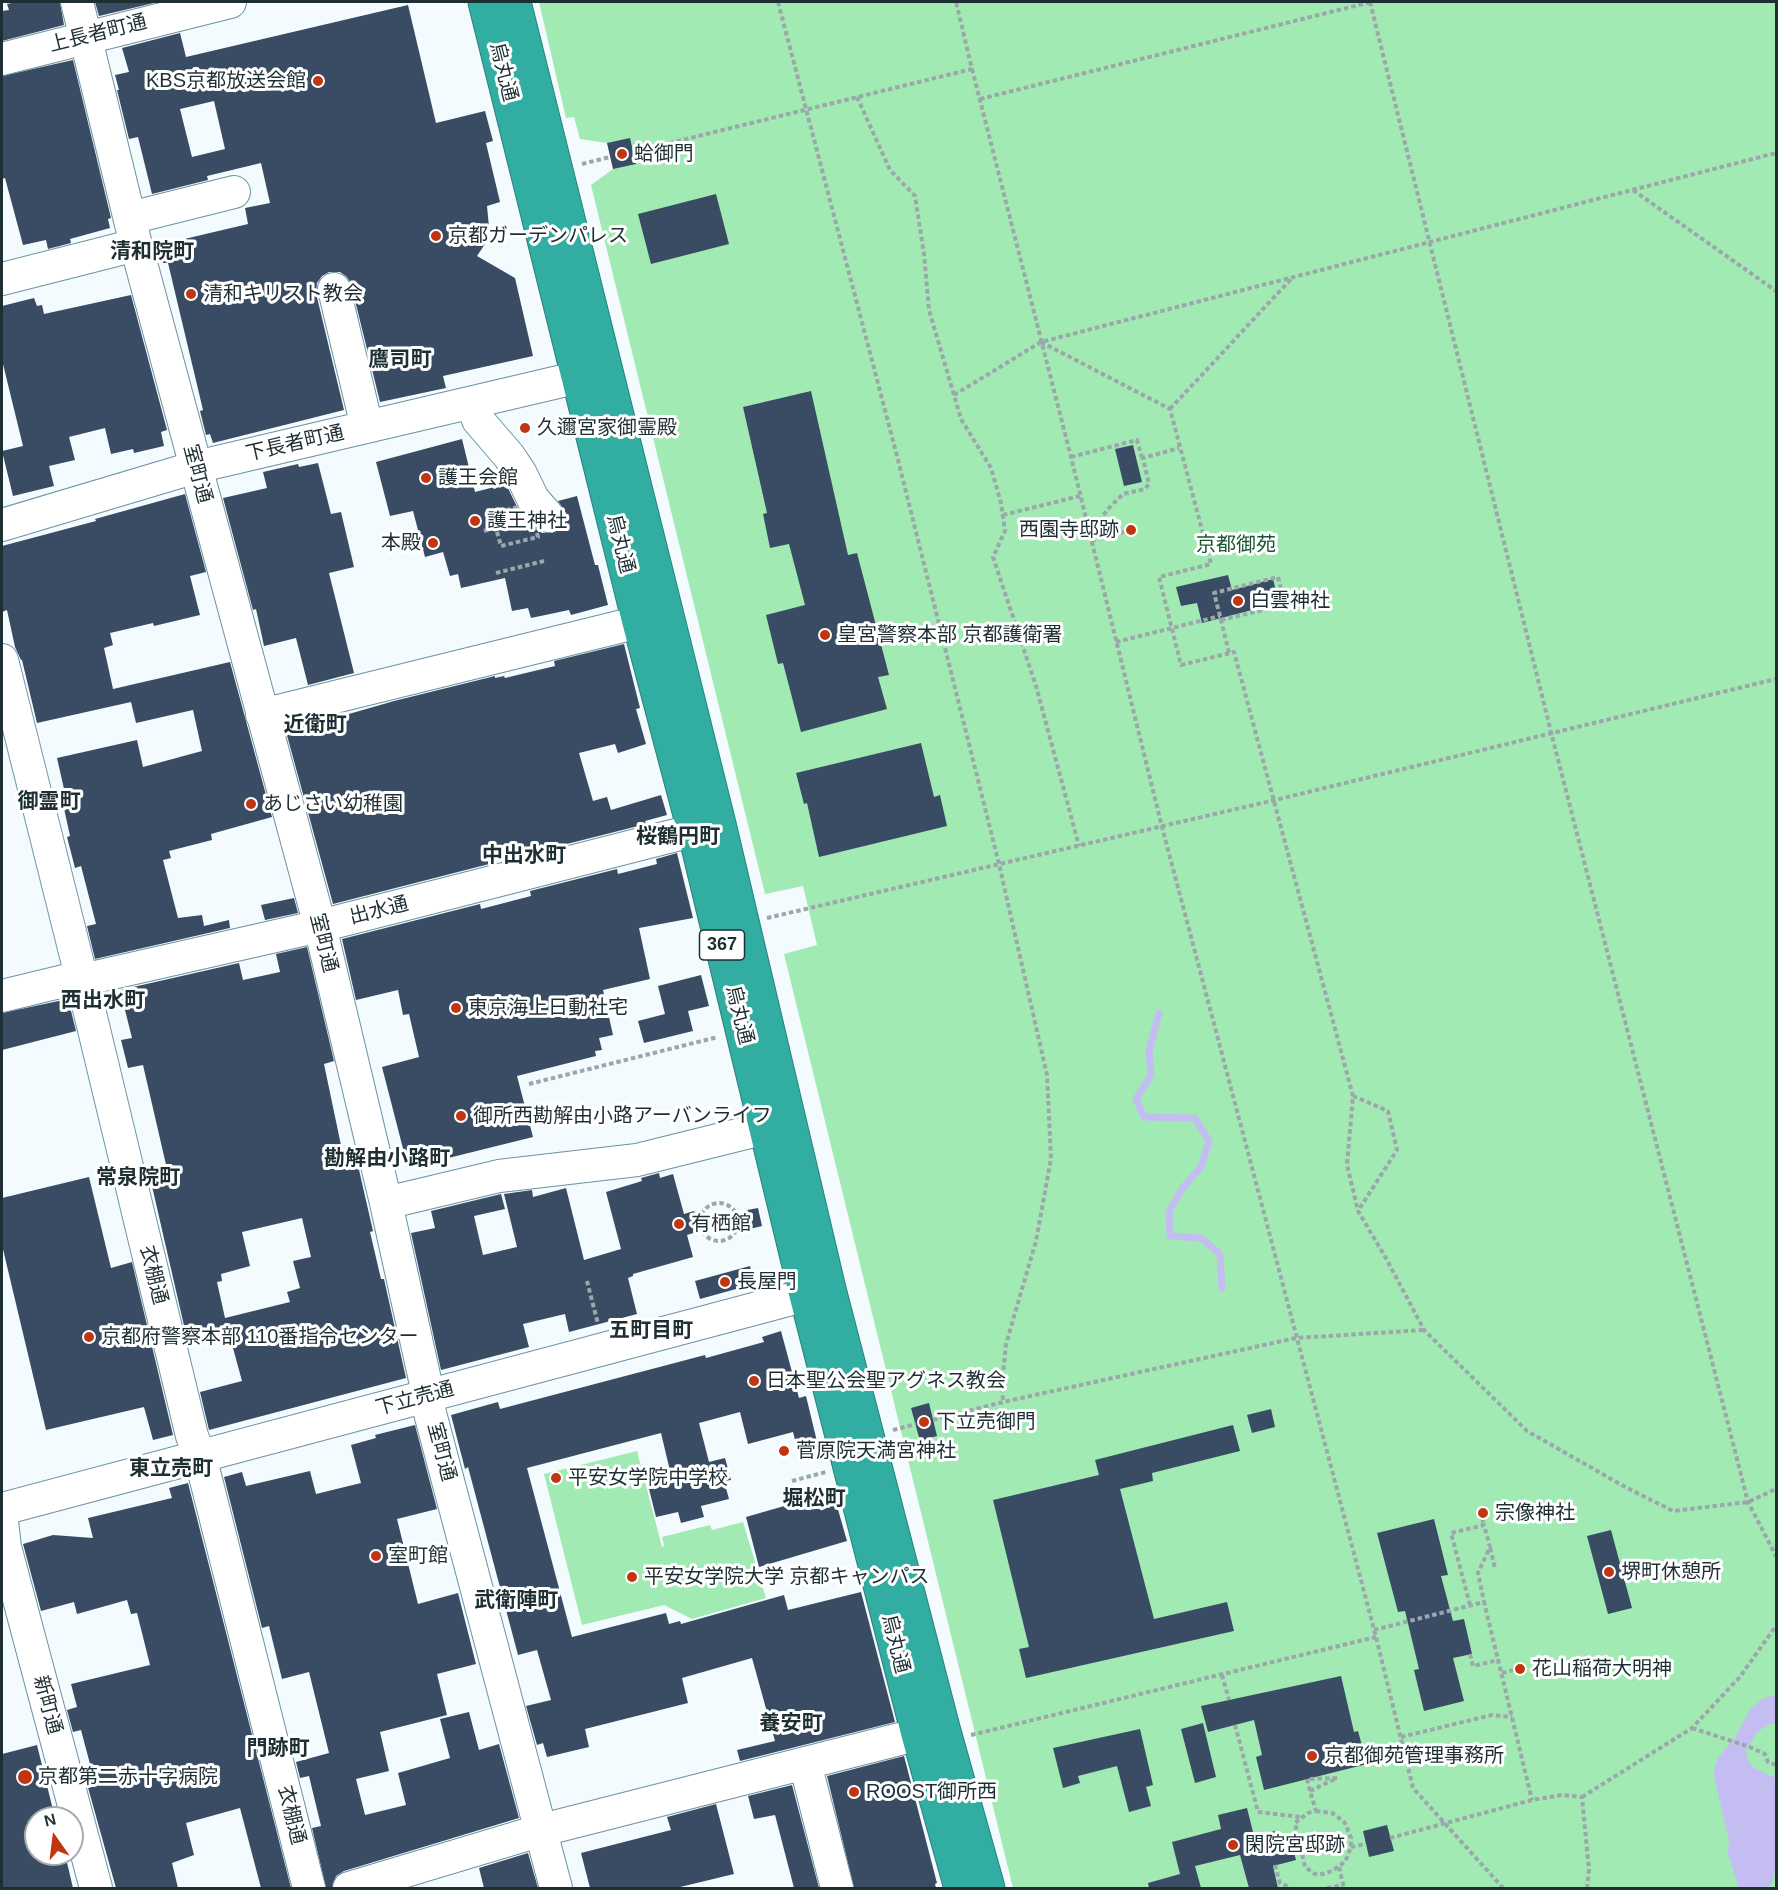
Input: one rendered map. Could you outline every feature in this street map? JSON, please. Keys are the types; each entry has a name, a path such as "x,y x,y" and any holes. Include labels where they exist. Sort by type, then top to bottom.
{"highway":[{"name":"烏丸通","path":"485,2 593,374 706,827 818,1292"},
{"name":"烏丸通","path":"514,2 593,374 639,622 706,827 766,1128 818,1292 941,1733 988,1888"},
{"name":"烏丸通","path":"941,1733 961,1888"}],"street":[{"name":"室町通","path":"77,2 133,232 320,926 386,1203 430,1413 556,1888"},
{"name":"上長者町通","path":"2,59 230,2"},
{"path":"2,279 133,232 234,192"},
{"path":"334,289 367,427"},
{"name":"下長者町通","path":"2,525 196,467 593,374"},
{"path":"473,403 478,420 509,456 533,499 548,516"},
{"path":"262,715 639,622"},
{"name":"衣棚通","path":"2,660 192,1436 200,1456 309,1888"},
{"name":"出水通","path":"2,996 320,926 706,827"},
{"path":"386,1203 499,1176 638,1160 766,1128"},
{"name":"下立売通","path":"2,1509 818,1292"},
{"name":"新町通","path":"2,1521 5,1547 96,1888"},
{"path":"349,1888 542,1830 805,1763 941,1733"},
{"path":"805,1763 837,1888"}],"path":[{"path":"778,2 897,456 999,864 1047,1075 1051,1159 1036,1241 1006,1344 1002,1385 1003,1402"},
{"path":"956,2 1162,827 1376,1637 1413,1788 1503,1888"},
{"path":"980,99 1370,2 1551,732 1748,1502 1776,1556"},
{"path":"633,152 972,69"},
{"path":"857,97 890,170 915,196 924,254 929,310 961,419 991,468 1005,531 993,556 1036,686 1079,846"},
{"path":"954,395 1041,342 1776,153"},
{"path":"1633,190 1776,291"},
{"path":"1170,409 1293,277"},
{"path":"1041,342 1170,409 1211,564 1160,577 1181,665 1234,652 1353,1096 1347,1164 1358,1211 1424,1330 1527,1431 1627,1488 1673,1511 1748,1502 1776,1489"},
{"path":"1071,457 1137,440 1143,458 1149,484 1145,489 1123,494 1108,509 1090,534"},
{"path":"1143,458 1179,448"},
{"path":"1003,515 1080,496"},
{"path":"529,504 538,537 501,546 496,528 492,514 529,504"},
{"path":"484,531 496,528"},
{"path":"1091,541 1131,530"},
{"path":"496,573 544,561"},
{"path":"1116,642 1172,628 1221,618 1285,604 1278,577 1215,593 1221,618 1230,653"},
{"path":"760,920 1162,827 1776,679"},
{"path":"529,1084 727,1035"},
{"path":"1353,1096 1388,1110 1397,1150 1358,1211"},
{"path":"723,1204 734,1210 737,1215 735,1233 725,1241 712,1240 707,1237 700,1226 702,1214 711,1205 723,1204"},
{"path":"587,1281 601,1332"},
{"path":"933,1420 1003,1402 1296,1338 1424,1330"},
{"path":"885,1432 916,1424"},
{"path":"792,1481 832,1471"},
{"path":"1482,1518 1495,1568"},
{"path":"1470,1605 1451,1533 1484,1526"},
{"path":"1490,1547 1478,1573 1532,1800"},
{"path":"1374,1630 1485,1602"},
{"path":"1390,1838 1532,1800 1562,1795 1582,1797 1692,1728 1739,1678 1776,1626"},
{"path":"941,1733 1222,1675 1376,1637"},
{"path":"1470,1654 1473,1666 1498,1660"},
{"path":"1502,1673 1514,1670"},
{"path":"1222,1675 1229,1700"},
{"path":"1401,1737 1492,1715 1512,1717"},
{"path":"1235,1725 1258,1812 1301,1818"},
{"path":"1692,1728 1750,1747 1765,1754 1768,1762 1776,1765"},
{"path":"1310,1791 1337,1778 1307,1779 1310,1791 1316,1811"},
{"path":"1582,1797 1589,1870 1587,1888"},
{"path":"1316,1811 1332,1814 1345,1823 1349,1831 1351,1847 1345,1862 1339,1868 1323,1874 1310,1871 1305,1867 1295,1823 1301,1818 1316,1811"},
{"path":"1351,1847 1366,1844"},
{"path":"1293,1849 1300,1847"},
{"path":"1275,1865 1280,1883 1291,1888"},
{"path":"1327,1888 1344,1887 1339,1868"}],"green space":[{"name":"京都御苑","path":"539,2 1776,2 1776,1888 1013,1888 784,954 817,945 803,886 765,894 591,185 613,169 607,143 580,139 574,117 566,118"},
{"path":"637,1451 662,1547 664,1546 662,1537 710,1525 712,1530 743,1522 766,1598 692,1619 664,1605 582,1625 544,1474"}],"shaded area":[{"path":"1776,1695 1776,1723 1769,1724 1756,1733 1746,1751 1753,1767 1776,1777 1776,1868 1772,1883 1767,1888 1739,1888 1728,1854 1729,1839 1714,1769 1718,1758 1734,1738 1734,1740 1751,1708 1764,1698"}],"building":[{"path":"60,2 64,25 2,41 2,11 9,10 7,4"},
{"path":"95,2 158,2 99,16"},
{"path":"408,5 436,123 485,111 493,141 486,143 500,202 487,206 489,227 487,241 477,256 515,278 533,356 443,376 446,388 380,402 351,284 340,272 329,272 317,283 316,293 344,410 213,443 210,434 206,435 200,411 203,410 168,263 163,263 159,245 248,224 245,208 270,203 261,163 207,176 208,180 152,194 138,137 129,139 115,75 129,72 122,48 180,33 186,57","holes":["214,101 225,149 192,157 180,109"]},
{"path":"73,60 111,218 108,219 110,228 70,239 71,243 48,249 46,240 23,245 5,178 2,179 2,76"},
{"name":"蛤御門","path":"630,138 636,164 613,169 607,143"},
{"path":"716,194 729,244 651,264 638,214"},
{"path":"131,295 167,430 161,432 164,446 134,453 133,449 111,454 105,428 69,437 75,460 49,466 54,486 13,496 2,451 23,446 2,360 2,306 34,298 37,306 42,305 44,314"},
{"path":"811,391 848,555 857,553 889,675 878,677 887,709 801,732 783,663 778,664 766,615 805,605 789,544 770,548 763,514 767,513 743,407"},
{"path":"462,439 475,492 506,484 519,511 542,533 552,533 560,529 565,522 566,513 558,501 577,496 608,605 571,615 569,610 531,618 528,608 512,611 505,578 461,588 458,574 450,576 443,552 425,557 413,511 390,516 376,462"},
{"path":"1133,445 1142,482 1124,486 1115,449"},
{"path":"318,463 331,514 341,512 354,567 329,573 354,673 308,685 296,638 264,646 256,609 253,610 223,498 267,488 263,472 298,464 299,467"},
{"path":"185,494 206,572 190,576 200,615 110,633 113,645 104,648 113,689 230,662 272,817 211,834 212,840 169,851 171,858 163,860 178,918 202,915 204,926 229,920 230,928 95,959 87,926 96,924 81,866 75,868 67,837 70,836 60,790 64,789 57,758 137,740 143,767 202,751 193,710 136,723 131,702 37,723 7,610 2,612 2,546"},
{"path":"1228,575 1232,590 1273,579 1279,603 1202,623 1197,603 1181,606 1176,587"},
{"path":"624,644 640,708 636,709 646,744 618,753 615,744 579,753 593,801 607,797 611,810 661,795 667,815 645,821 646,824 559,846 544,849 543,846 496,859 497,862 333,904 285,728 334,716 335,718 495,676 495,678 504,676 505,678 555,666 554,661"},
{"path":"921,743 934,797 940,795 947,826 819,857 807,803 804,804 796,773"},
{"path":"677,853 693,918 639,928 650,979 603,990 613,1035 599,1038 602,1050 595,1051 596,1056 517,1076 533,1137 408,1168 382,1067 419,1057 409,1014 403,1015 398,990 356,1000 342,939 480,904 481,909 531,896 530,891 617,869 618,874 657,864 656,859"},
{"path":"294,898 298,913 265,920 261,905"},
{"path":"307,947 334,1061 324,1064 342,1150 354,1148 373,1231 370,1232 381,1279 384,1279 406,1378 209,1430 200,1392 242,1381 230,1337 204,1343 203,1339 188,1343 149,1173 167,1169 143,1065 128,1068 121,1040 132,1038 120,990 239,963 243,980 280,972 276,954","holes":["302,1218 311,1257 293,1261 300,1288 287,1292 290,1302 225,1318 217,1282 222,1281 221,1274 250,1266 242,1232"]},
{"path":"701,975 709,1006 688,1011 693,1031 644,1043 638,1021 665,1014 658,986"},
{"path":"68,999 76,1031 2,1050 2,1013"},
{"path":"659,1173 660,1178 673,1174 684,1214 694,1211 700,1231 687,1235 693,1257 633,1274 628,1278 637,1314 569,1332 565,1314 523,1324 529,1347 441,1370 411,1233 435,1228 431,1211 501,1194 505,1209 474,1216 483,1255 517,1247 504,1194 532,1190 533,1197 566,1188 584,1260 621,1249 606,1192"},
{"name":"京都府警察本部 110番指令センター","path":"89,1177 111,1268 132,1262 173,1435 153,1440 144,1407 46,1430 2,1245 2,1198"},
{"path":"758,1208 762,1226 746,1230 742,1211"},
{"name":"長屋門","path":"750,1266 754,1284 700,1299 695,1281"},
{"path":"781,1331 799,1398 806,1396 820,1454 800,1459 793,1432 748,1444 740,1412 699,1423 709,1462 725,1458 731,1480 724,1481 729,1499 701,1506 704,1517 681,1523 678,1512 656,1517 647,1481 671,1475 661,1433 527,1468 572,1637 666,1613 669,1624 680,1621 681,1624 784,1595 788,1610 861,1592 895,1722 740,1761 737,1750 775,1741 752,1658 682,1678 688,1703 585,1729 589,1747 547,1757 543,1743 537,1745 526,1706 551,1700 537,1650 518,1655 468,1467 465,1469 451,1415 498,1402 500,1409 705,1355 706,1358 764,1342 762,1337"},
{"name":"下立売御門","path":"929,1403 937,1436 920,1441 911,1408"},
{"path":"1271,1409 1275,1427 1252,1433 1247,1415"},
{"path":"415,1425 437,1509 397,1519 418,1604 458,1593 476,1664 437,1674 447,1715 380,1732 389,1771 356,1779 365,1815 406,1805 398,1773 450,1758 440,1719 469,1712 479,1750 499,1744 519,1818 344,1871 336,1876 332,1888 326,1888 312,1828 321,1826 309,1776 300,1778 296,1762 329,1753 309,1672 282,1679 269,1626 262,1628 224,1477 242,1472 246,1486 310,1471 316,1494 361,1483 351,1445 376,1438 375,1435"},
{"path":"1233,1425 1240,1451 1152,1473 1153,1481 1120,1489 1154,1619 1227,1602 1234,1631 1026,1678 1019,1649 1029,1647 993,1500 1099,1475 1095,1460"},
{"path":"188,1483 291,1888 261,1888 240,1808 186,1823 194,1855 172,1863 178,1888 116,1888 82,1766 90,1764 81,1730 73,1732 67,1710 77,1707 71,1684 150,1665 137,1613 131,1614 127,1600 77,1614 74,1602 41,1611 23,1544 53,1535 93,1538 88,1518 172,1498 169,1488"},
{"path":"833,1492 847,1541 759,1567 746,1517"},
{"path":"1434,1519 1448,1575 1441,1576 1453,1621 1464,1619 1472,1654 1453,1658 1464,1701 1424,1711 1414,1670 1419,1669 1405,1611 1398,1612 1377,1533"},
{"name":"堺町休憩所","path":"1611,1530 1632,1608 1608,1614 1587,1536"},
{"path":"1341,1676 1354,1732 1358,1731 1367,1764 1264,1790 1256,1757 1262,1755 1254,1720 1208,1732 1201,1706"},
{"path":"1203,1723 1216,1777 1195,1783 1181,1729"},
{"path":"1140,1729 1153,1785 1146,1787 1151,1806 1129,1812 1117,1766 1078,1776 1080,1783 1063,1788 1053,1748"},
{"name":"京都第二赤十字病院","path":"37,1745 52,1806 24,1806 24,1866 68,1866 73,1888 2,1888 2,1754"},
{"path":"904,1756 937,1883 936,1888 854,1888 827,1776"},
{"path":"792,1785 819,1888 794,1888 775,1815 754,1819 748,1796"},
{"path":"716,1804 734,1874 676,1888 590,1888 581,1853 671,1830 667,1817"},
{"name":"閑院宮邸跡","path":"1247,1808 1254,1836 1275,1831 1277,1840 1290,1837 1296,1860 1273,1866 1278,1888 1249,1888 1240,1855 1195,1866 1201,1888 1149,1888 1148,1883 1180,1874 1172,1842 1221,1829 1218,1815"},
{"path":"1387,1825 1394,1851 1369,1857 1363,1831"},
{"path":"528,1853 538,1888 484,1888 479,1868"}],"waterway":[{"path":"1159,1013 1149,1051 1151,1075 1136,1099 1144,1117 1195,1118 1209,1141 1201,1167 1182,1189 1169,1211 1170,1236 1201,1238 1220,1254 1222,1288"}],"place":[{"name":"KBS京都放送会館","path":"318,81"},
{"name":"蛤御門","path":"622,154"},
{"name":"京都ガーデンパレス","path":"436,236"},
{"name":"清和キリスト教会","path":"191,294"},
{"name":"久邇宮家御霊殿","path":"525,428"},
{"name":"護王会館","path":"426,478"},
{"name":"護王神社","path":"475,521"},
{"name":"西園寺邸跡","path":"1131,530"},
{"name":"本殿","path":"433,543"},
{"name":"白雲神社","path":"1238,601"},
{"name":"皇宮警察本部 京都護衛署","path":"825,635"},
{"name":"あじさい幼稚園","path":"251,804"},
{"name":"東京海上日動社宅","path":"456,1008"},
{"name":"御所西勘解由小路アーバンライフ","path":"461,1116"},
{"name":"有栖館","path":"679,1224"},
{"name":"長屋門","path":"725,1282"},
{"name":"京都府警察本部 110番指令センター","path":"89,1337"},
{"name":"日本聖公会聖アグネス教会","path":"754,1381"},
{"name":"下立売御門","path":"924,1422"},
{"name":"菅原院天満宮神社","path":"784,1451"},
{"name":"平安女学院中学校","path":"556,1478"},
{"name":"宗像神社","path":"1483,1513"},
{"name":"室町館","path":"376,1556"},
{"name":"堺町休憩所","path":"1609,1572"},
{"name":"平安女学院大学 京都キャンパス","path":"632,1577"},
{"name":"花山稲荷大明神","path":"1520,1669"},
{"name":"京都御苑管理事務所","path":"1312,1756"},
{"name":"京都第二赤十字病院","path":"25,1777"},
{"name":"ROOST御所西","path":"854,1792"},
{"name":"閑院宮邸跡","path":"1233,1845"}],"district":[{"name":"清和院町","path":"152,252"},
{"name":"鷹司町","path":"400,360"},
{"name":"近衛町","path":"315,725"},
{"name":"御霊町","path":"49,802"},
{"name":"桜鶴円町","path":"678,837"},
{"name":"中出水町","path":"524,856"},
{"name":"西出水町","path":"103,1001"},
{"name":"勘解由小路町","path":"387,1159"},
{"name":"常泉院町","path":"138,1178"},
{"name":"五町目町","path":"651,1331"},
{"name":"東立売町","path":"171,1469"},
{"name":"堀松町","path":"814,1499"},
{"name":"武衛陣町","path":"516,1601"},
{"name":"養安町","path":"791,1724"},
{"name":"門跡町","path":"278,1749"}]}
